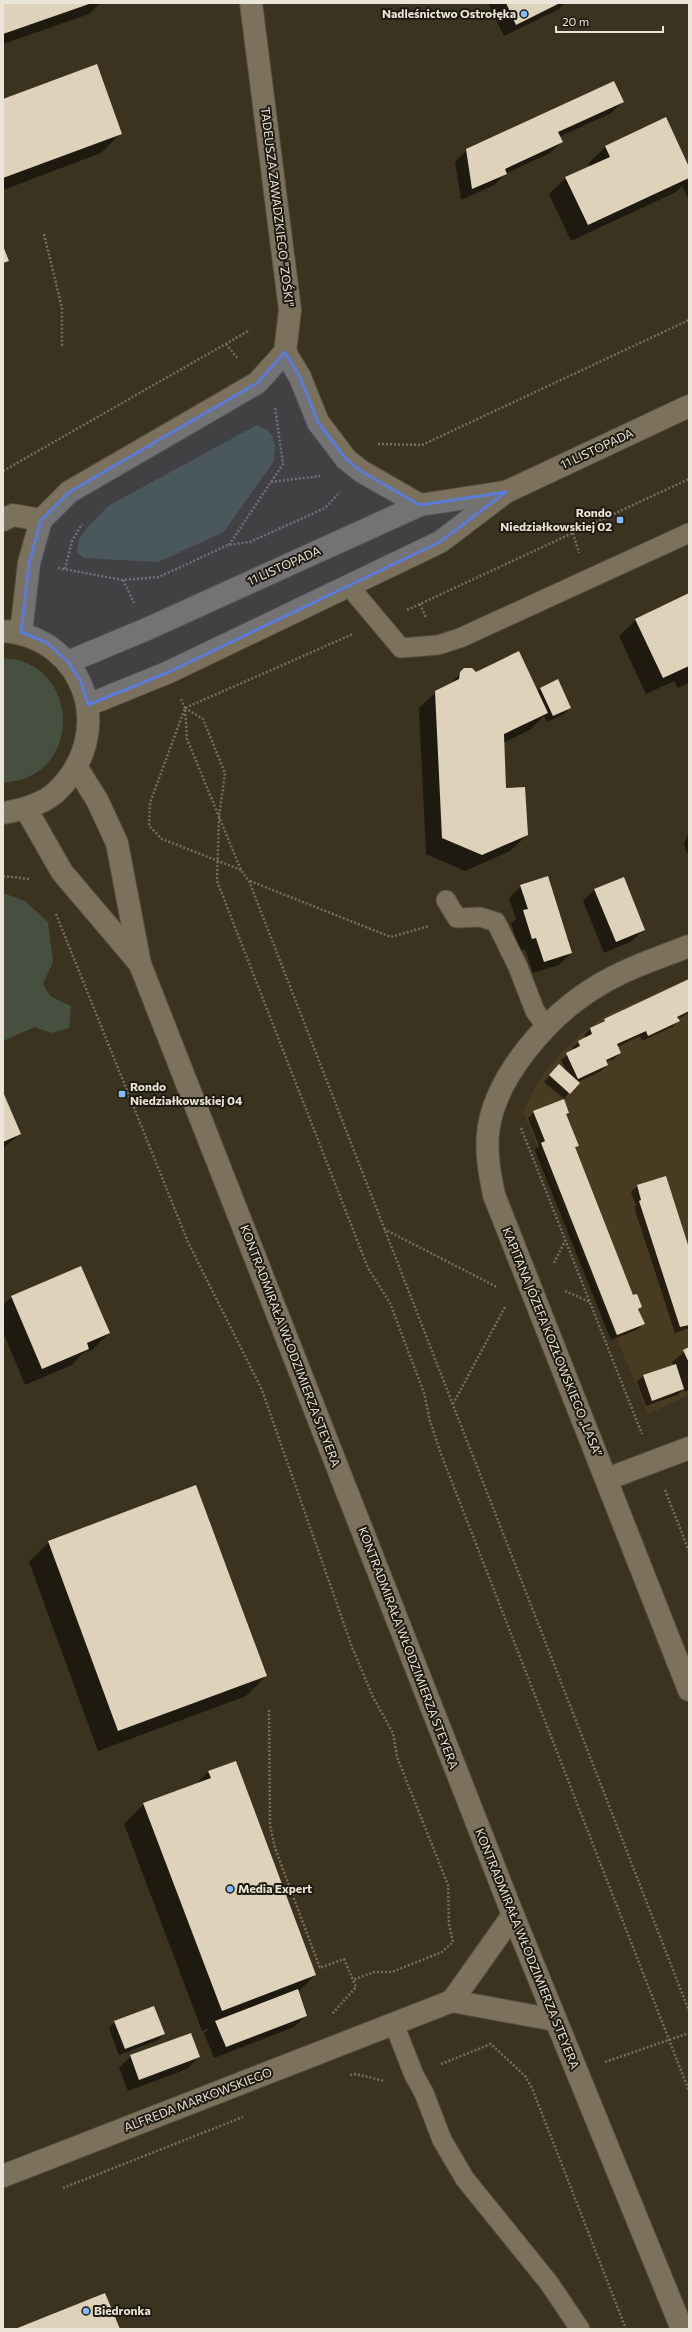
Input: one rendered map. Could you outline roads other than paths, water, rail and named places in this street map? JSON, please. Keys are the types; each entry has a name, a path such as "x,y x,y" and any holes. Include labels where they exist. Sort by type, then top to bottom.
{"street":[{"name":"TADEUSZA ZAWADZKIEGO \"ZOŚKI\"","path":"251,3 290,310 284,352"},
{"path":"3,813 26,809 56,793 77,768 88,737 88,705 81,682 68,662 47,643 12,631 41,520 69,492 257,383 284,352 300,377 318,422 346,459 362,471 420,505"},
{"name":"11 LISTOPADA","path":"88,705 169,672 440,542 506,492 689,406"},
{"name":"11 LISTOPADA","path":"68,662 147,629 420,505 506,492"},
{"path":"3,520 13,515 41,520"},
{"name":"KONTRADMIRAŁA WŁODZIMIERZA STEYERA","path":"77,768 97,800 117,843 140,964 513,1915 682,2329"},
{"name":"KONTRADMIRAŁA WŁODZIMIERZA STEYERA","path":"26,809 62,872 140,964"},
{"name":"KAPITANA JÓZEFA KOZŁOWSKIEGO „LASA”","path":"689,946 625,971 599,985 569,1006 547,1027 512,1072 495,1102 488,1134 488,1164 494,1195 689,1690"},
{"path":"607,1479 689,1448"},
{"path":"513,1915 452,2001 555,2020"},
{"name":"ALFREDA MARKOWSKIEGO","path":"3,2176 452,2001"}],"lane":[{"path":"350,586 401,648 438,645 460,638 689,533"},
{"path":"446,900 457,918 480,917 496,922 518,967 535,1011 547,1027"},
{"path":"394,2024 414,2075 424,2093 442,2140 465,2179 549,2283 580,2329"}],"place":[{"name":"Nadleśnictwo Ostrołęka","path":"524,14"},
{"name":"Rondo Niedziałkowskiej 02","path":"620,520"},
{"name":"Rondo Niedziałkowskiej 04","path":"122,1094"},
{"name":"Media Expert","path":"230,1889"},
{"name":"Biedronka","path":"86,2311"}]}
